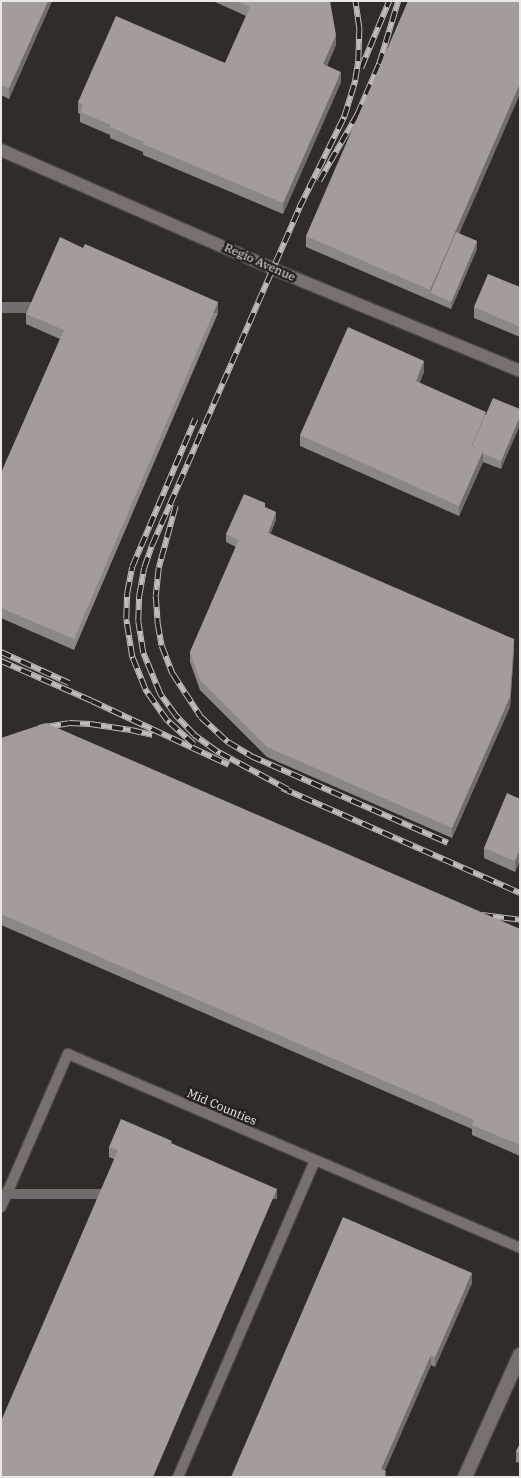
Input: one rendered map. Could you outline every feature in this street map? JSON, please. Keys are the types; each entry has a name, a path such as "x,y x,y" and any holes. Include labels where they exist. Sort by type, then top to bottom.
{"main road":[{"path":"466,1477 520,1355"}],"street":[{"name":"Regio Avenue","path":"1,150 272,269 520,371"},
{"name":"Mid Counties","path":"1,1207 68,1054 520,1248"},
{"path":"178,1477 315,1160"}],"building":[{"path":"1,1 48,1 9,88 1,85"},
{"path":"237,1 330,1 336,35 323,64 341,72 283,203 143,144 144,142 110,127 111,125 80,112 83,105 78,102 116,16 225,63 250,7"},
{"path":"408,1 520,1 520,84 430,290 306,236"},
{"path":"456,232 477,241 451,302 430,293"},
{"path":"60,237 83,248 85,244 218,302 74,639 1,608 1,473 64,330 26,314"},
{"path":"488,274 520,287 520,327 474,307"},
{"path":"348,327 424,361 416,381 486,412 471,446 483,451 459,506 300,435"},
{"path":"493,398 520,409 520,417 501,461 483,454 483,451 472,446"},
{"path":"244,494 265,503 265,507 276,512 268,533 246,523 239,540 226,534"},
{"path":"246,523 514,639 510,697 452,828 267,747 200,680 190,652"},
{"path":"46,723 520,929 520,1145 472,1125 474,1120 1,914 1,738"},
{"path":"507,793 520,799 520,849 515,861 484,848"},
{"path":"121,1119 277,1189 153,1477 1,1477 1,1421 118,1150 109,1147"},
{"path":"343,1217 472,1273 435,1357 431,1355 381,1469 386,1471 384,1477 231,1477"},
{"path":"520,1444 520,1453 516,1451"}],"railway":[{"path":"288,790 217,752 194,735 175,715 160,694 143,653 138,621 139,596 144,568 152,545 299,208 344,117 355,80 358,61 359,28 355,1"},
{"path":"361,68 389,1"},
{"path":"319,181 357,115 379,64 398,1"},
{"path":"194,745 167,721 145,689 132,657 126,619 127,593 132,567 195,419"},
{"path":"176,506 159,568 156,596 158,624 162,646 173,674 201,717 228,742 251,756 448,843"},
{"path":"1,652 69,683"},
{"path":"1,661 229,765"},
{"path":"39,728 69,723 90,724 152,735"},
{"path":"282,788 520,893"},
{"path":"482,915 520,920"}]}
